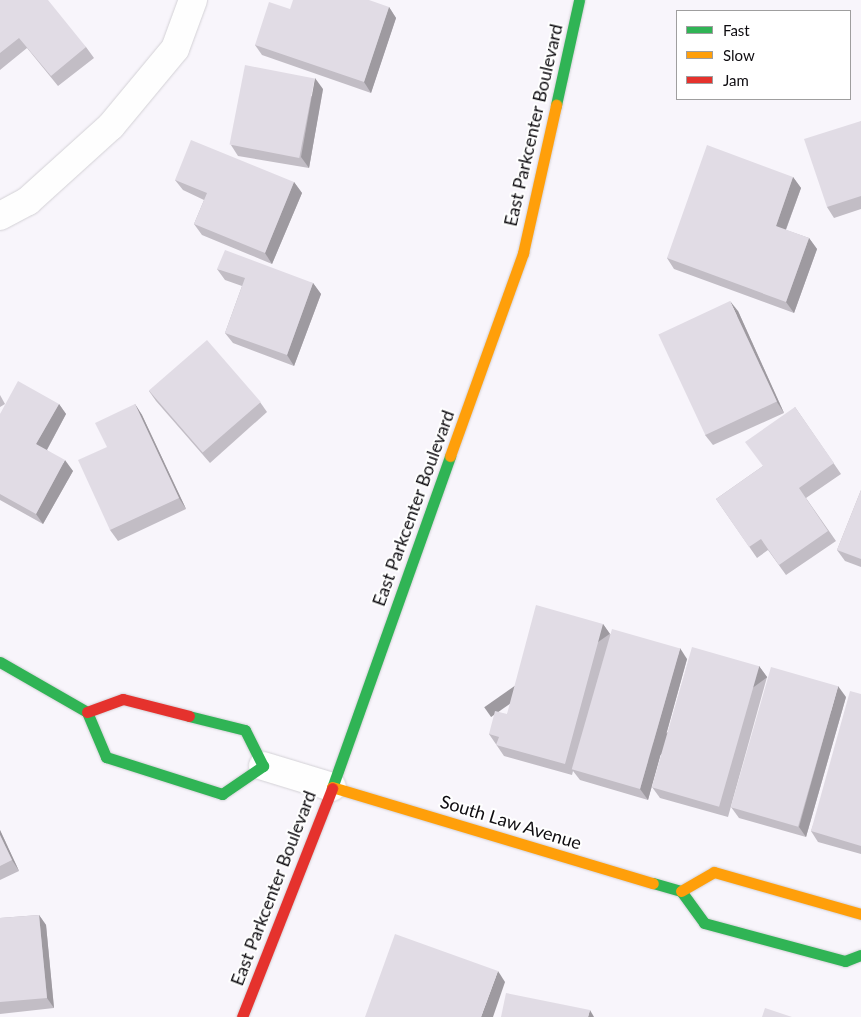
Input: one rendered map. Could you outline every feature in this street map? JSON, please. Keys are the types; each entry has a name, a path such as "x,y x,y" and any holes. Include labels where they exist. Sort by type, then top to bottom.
{"street":[{"path":"0,216 28,201 111,126 175,49 193,0"},
{"name":"East Parkcenter Boulevard","path":"242,1017 332,787 523,253 579,0"},
{"path":"0,662 87,712 106,757 222,794 263,766"},
{"path":"87,712 122,699 245,730 263,766 332,787"},
{"name":"South Law Avenue","path":"332,787 680,891"},
{"path":"861,914 714,872 680,891 704,923 845,961 861,955"}],"building":[{"path":"0,0 48,0 86,47 51,76 19,38 0,53"},
{"path":"293,0 369,0 389,7 364,82 255,45 269,2 290,9"},
{"path":"245,65 315,79 299,158 230,145"},
{"path":"861,121 861,196 827,207 804,139"},
{"path":"191,140 294,182 265,253 194,224 207,193 175,180"},
{"path":"707,145 793,177 776,226 809,238 786,302 667,258"},
{"path":"225,250 313,283 287,355 225,333 245,278 217,269"},
{"path":"730,301 777,402 705,435 658,334"},
{"path":"207,340 261,402 203,452 149,391"},
{"path":"18,381 59,404 36,444 65,460 36,514 0,494 0,414"},
{"path":"135,404 179,498 110,530 78,460 107,447 95,423"},
{"path":"795,407 834,463 799,488 828,531 779,565 761,539 749,547 716,499 763,466 745,442"},
{"path":"861,490 861,559 837,550"},
{"path":"536,605 603,624 565,764 496,745 499,737 489,734 495,711 507,714"},
{"path":"612,629 680,649 640,789 572,769"},
{"path":"692,647 759,666 719,807 652,787"},
{"path":"771,667 838,686 798,827 731,807"},
{"path":"850,691 861,694 861,846 811,831"},
{"path":"0,835 12,860 0,866"},
{"path":"39,915 47,998 0,1002 0,918"},
{"path":"395,934 498,971 481,1017 365,1017"},
{"path":"506,993 590,1010 588,1017 501,1017"},
{"path":"765,1008 792,1017 762,1017"}],"traffic: fast":[{"path":"556,105 579,0"},
{"path":"332,788 450,456"},
{"path":"0,662 87,712 106,757 222,794 263,766 245,730 189,716"},
{"path":"653,883 681,891 704,923 845,961 861,955"}],"traffic: slow":[{"path":"450,456 523,253 556,105"},
{"path":"332,787 653,883"},
{"path":"681,891 714,872 861,914"}],"traffic: jam":[{"path":"87,712 123,699 189,716"},
{"path":"242,1017 332,788"}]}
